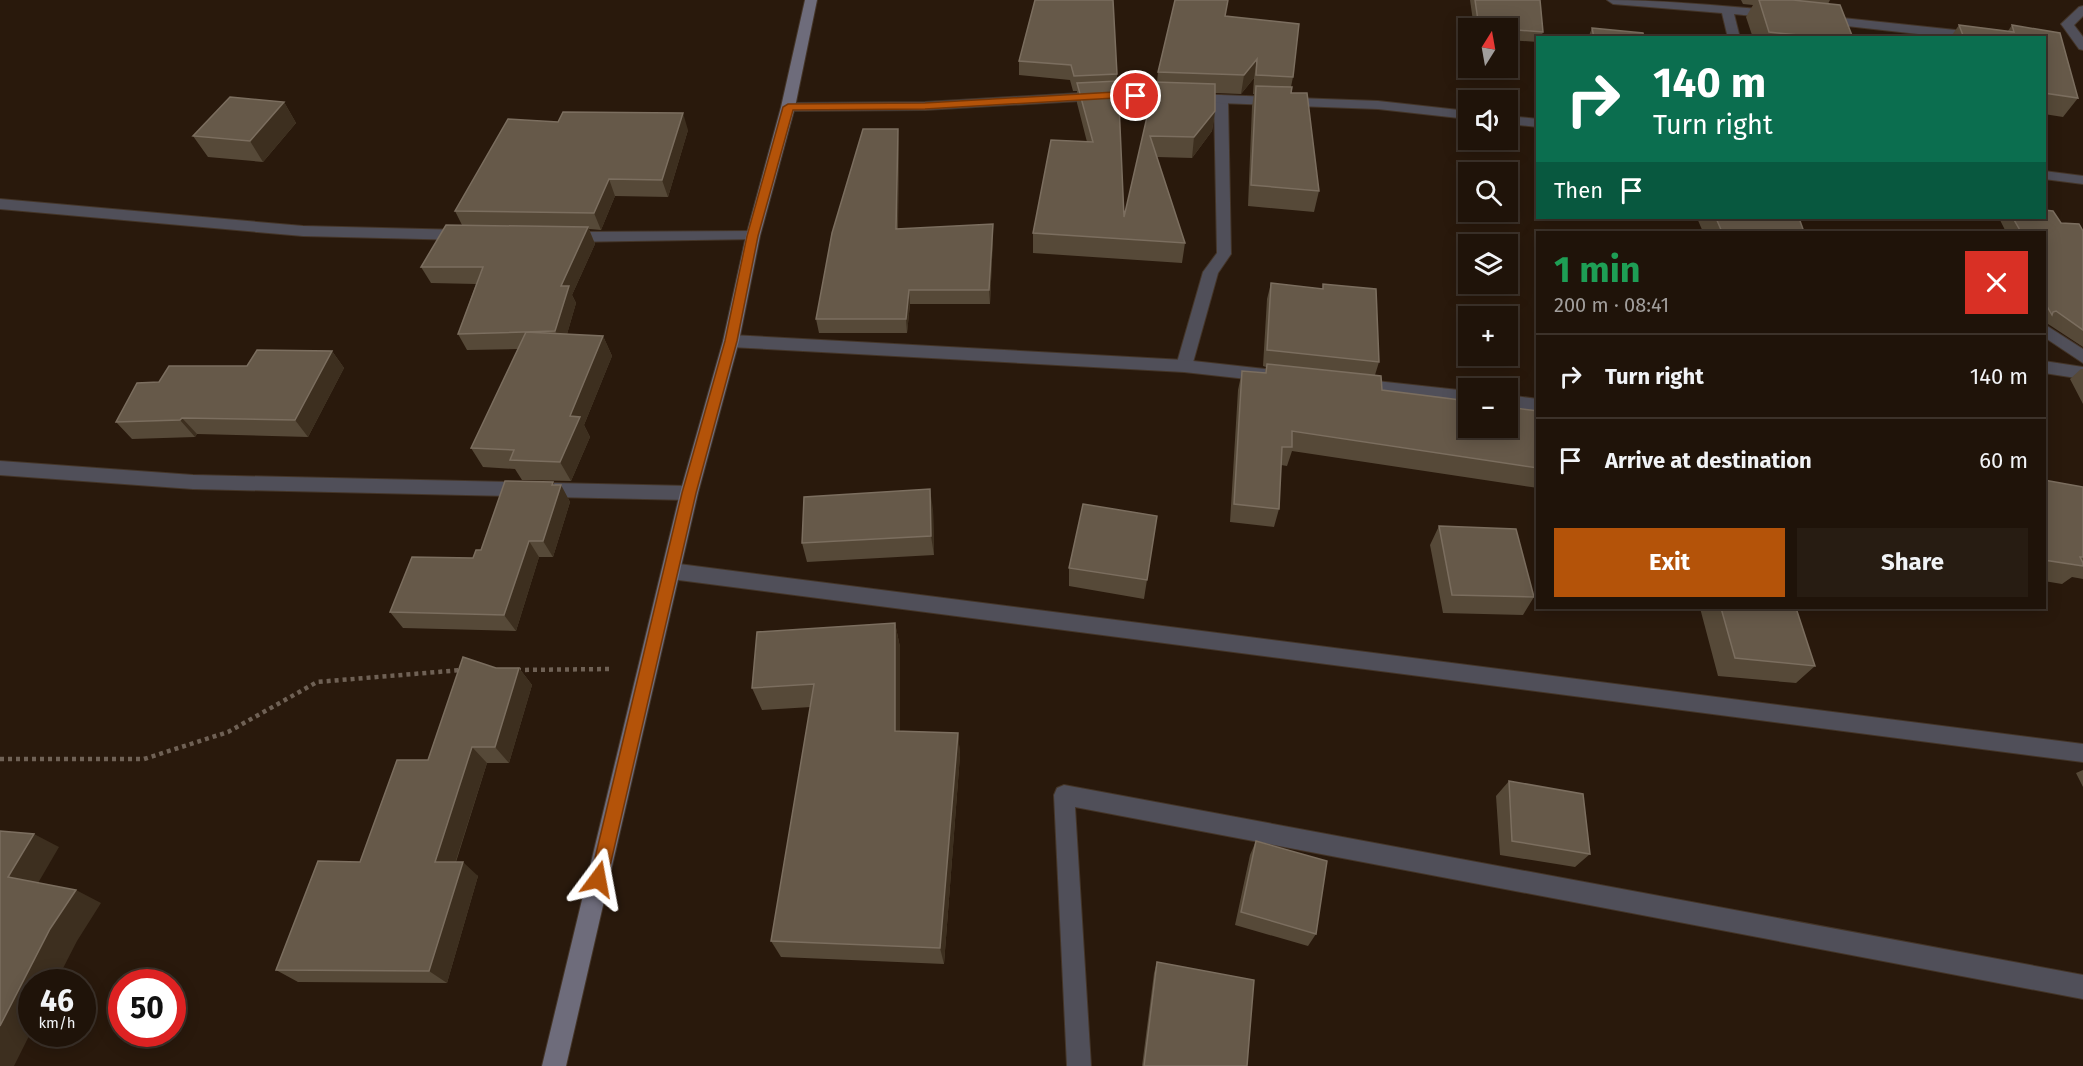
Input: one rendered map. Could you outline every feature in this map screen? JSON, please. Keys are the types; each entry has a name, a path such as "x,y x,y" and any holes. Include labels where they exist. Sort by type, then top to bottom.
{"main road":[{"path":"555,1066 689,493 731,341 753,236 788,107 811,0"}],"street":[{"path":"1613,0 1785,15"},
{"path":"1727,9 1734,36"},
{"path":"2083,10 2067,24 2083,47"},
{"path":"1808,18 1974,36"},
{"path":"2064,45 2083,47"},
{"path":"788,107 925,106 1115,95 1378,105 1458,114"},
{"path":"1184,366 1211,272 1224,254 1221,99"},
{"path":"1518,121 1536,123"},
{"path":"2046,175 2083,180"},
{"path":"0,204 303,231 478,235"},
{"path":"548,237 753,236"},
{"path":"2046,330 2083,357"},
{"path":"731,341 1184,366 1279,376"},
{"path":"2046,367 2083,374"},
{"path":"1338,383 1458,396"},
{"path":"1518,402 1536,405"},
{"path":"0,468 194,482 689,493"},
{"path":"671,571 2083,753"},
{"path":"1079,1066 1064,795 2083,987"}],"path":[{"path":"510,670 647,669"},
{"path":"0,759 144,759 228,732 317,682 430,671 465,670"}],"building":[{"path":"1035,0 1113,0 1117,74 1074,76 1071,65 1019,61"},
{"path":"1175,0 1228,0 1225,16 1299,24 1293,77 1256,75 1257,59 1244,75 1158,72"},
{"path":"1475,0 1540,0 1543,32 1518,30 1518,18 1478,18"},
{"path":"1759,0 1793,0 1840,5 1852,36 1798,36 1769,32"},
{"path":"1959,25 2014,32 2012,25 2060,33 2078,98 2046,93 2046,36 1963,36"},
{"path":"1592,28 1643,33 1644,36 1594,36"},
{"path":"1118,81 1124,217 1155,82 1215,84 1215,111 1194,137 1150,136 1185,243 1033,233 1051,140 1093,142 1077,83"},
{"path":"1256,86 1292,87 1291,93 1307,93 1319,191 1251,185"},
{"path":"230,97 284,102 250,141 193,136"},
{"path":"563,112 683,113 662,180 609,179 594,213 455,211 508,119 558,122"},
{"path":"863,129 898,129 896,229 993,224 989,290 909,290 906,319 816,319 832,233"},
{"path":"2046,210 2053,211 2061,223 2079,224 2083,231 2083,330 2056,311 2052,315 2046,304 2046,231 2020,231 2014,219 2046,219"},
{"path":"1716,219 1799,219 1804,231 1722,231"},
{"path":"446,225 588,227 561,286 569,286 555,331 458,334 483,267 421,267"},
{"path":"1271,283 1323,289 1323,284 1376,289 1379,362 1267,350"},
{"path":"526,332 603,336 570,416 580,417 560,462 510,460 514,450 471,448"},
{"path":"257,350 332,351 295,420 182,418 180,420 116,422 137,383 159,382 169,366 247,366"},
{"path":"1267,364 1381,376 1382,390 1458,400 1458,438 1518,438 1518,408 1536,411 1536,468 1292,431 1292,447 1282,447 1279,509 1234,504 1242,371 1266,373"},
{"path":"2046,480 2083,487 2083,557 2080,557 2083,566 2046,560"},
{"path":"505,481 553,482 552,485 561,485 543,541 529,541 504,615 390,612 412,557 473,558 476,550 481,550"},
{"path":"930,489 931,536 802,543 804,497"},
{"path":"1083,504 1157,516 1147,580 1069,568"},
{"path":"1439,526 1516,529 1534,597 1452,595"},
{"path":"1721,609 1796,609 1815,666 1735,658"},
{"path":"895,623 895,731 958,733 940,948 771,941 814,684 752,688 757,632"},
{"path":"463,657 496,668 519,668 495,747 472,747 435,862 463,862 429,971 276,970 318,861 360,862 397,760 428,760"},
{"path":"1509,781 1583,794 1590,854 1512,841"},
{"path":"0,831 34,834 8,877 76,890 50,929 29,969 18,969 18,991 0,1026"},
{"path":"1256,841 1327,861 1316,934 1241,912"},
{"path":"1157,962 1254,980 1247,1066 1144,1066"}],"route":[{"path":"598,879 689,493 731,341 753,236 788,107 925,106 1115,95 1136,96"}]}
